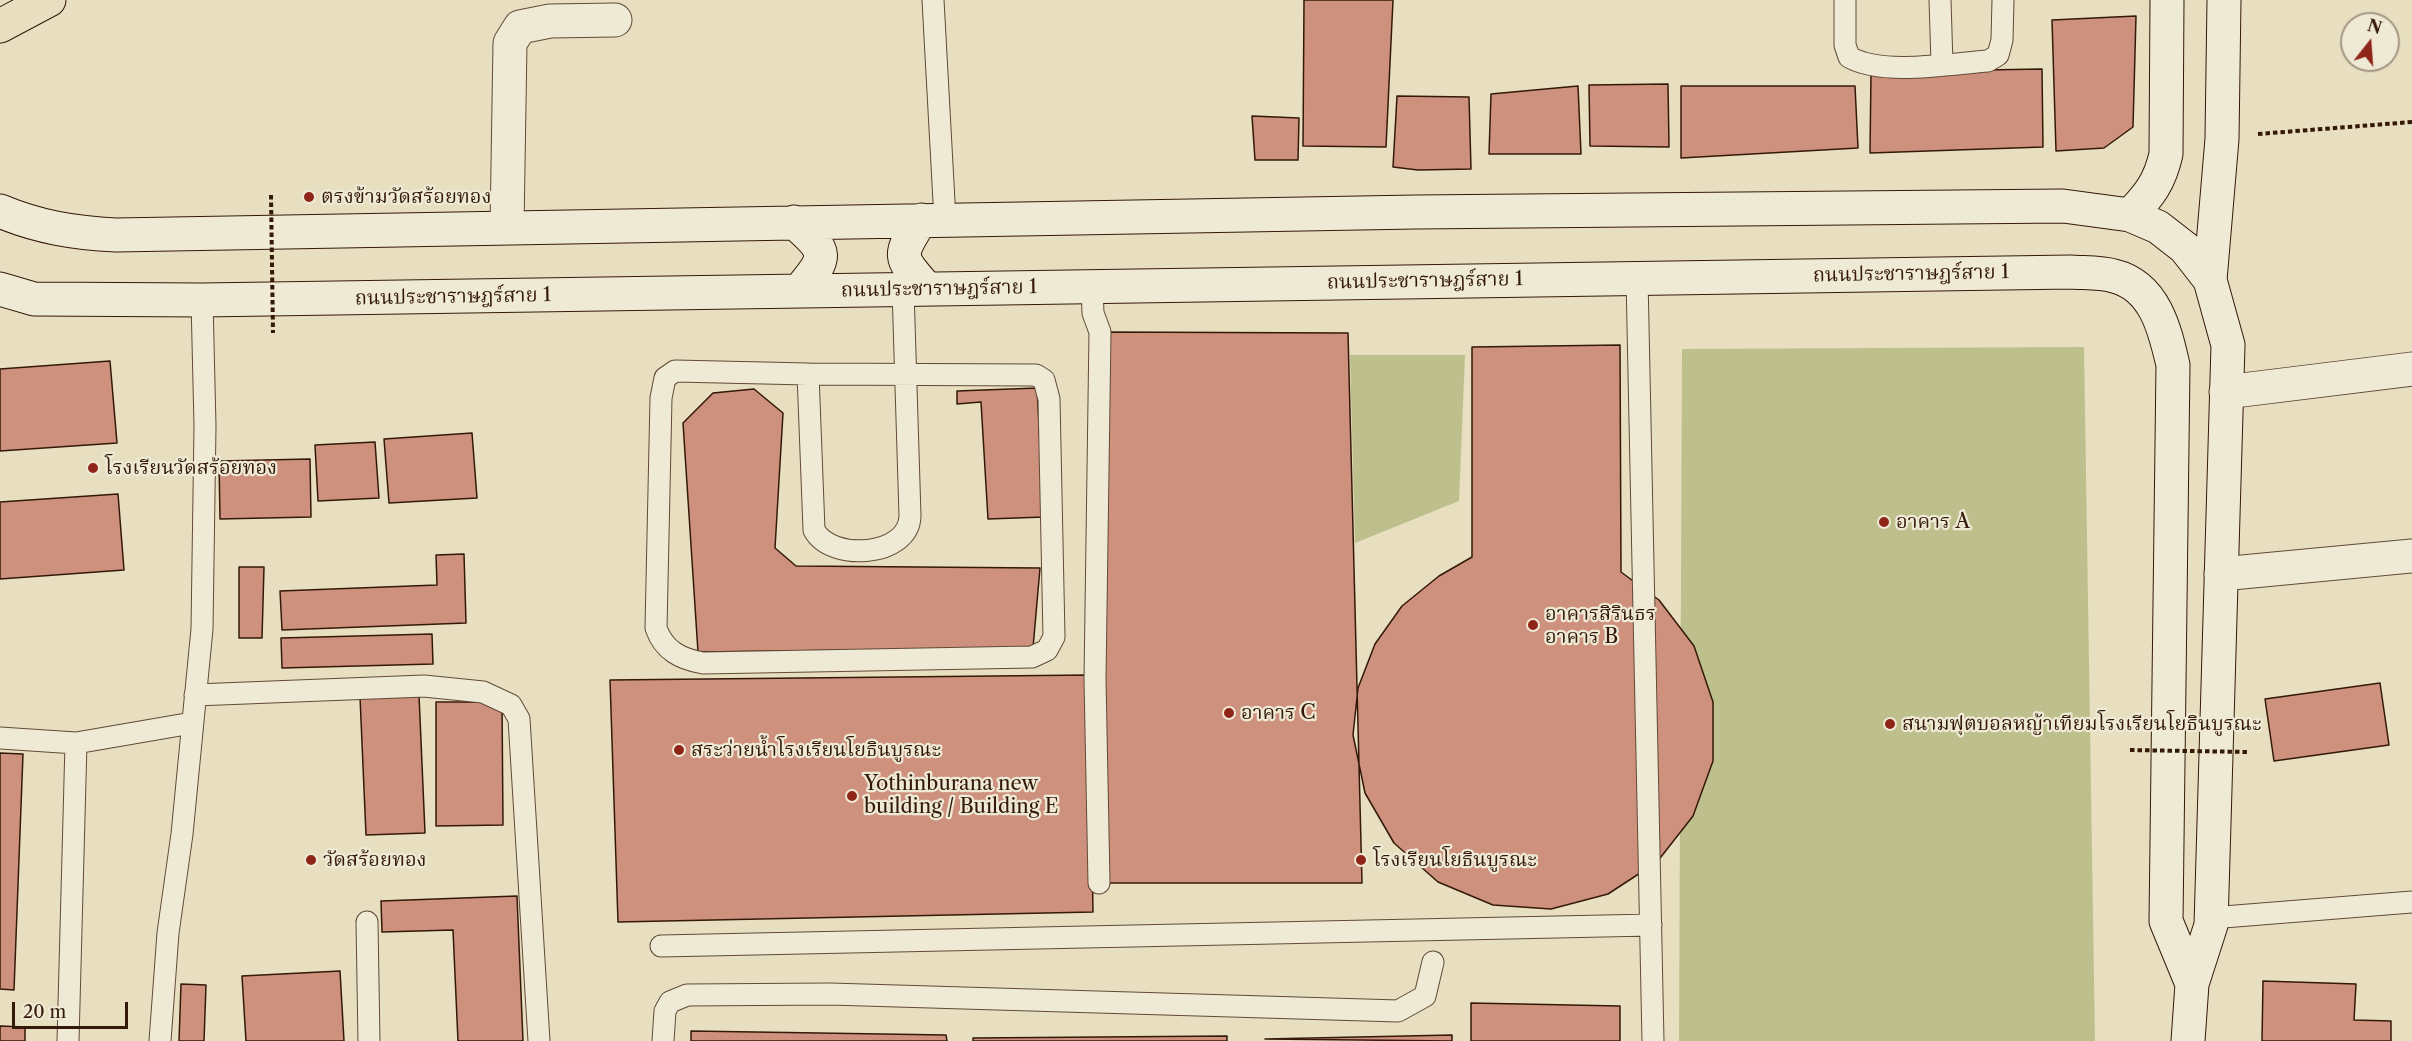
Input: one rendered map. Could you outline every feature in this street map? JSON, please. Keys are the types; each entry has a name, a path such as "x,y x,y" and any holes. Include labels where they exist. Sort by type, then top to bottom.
{"highway":[{"path":"0,26 49,0"}],"main road":[{"path":"2130,214 2151,194 2161,175 2166,154 2167,0"},
{"name":"ถนนประชาราษฎร์สาย 1","path":"2188,1041 2192,984 2211,918 2228,345 2210,280 2222,139 2224,0"},
{"path":"507,227 510,43 520,27 550,21 615,20"},
{"name":"ถนนประชาราษฎร์สาย 1","path":"0,210 28,223 72,233 116,235 794,222 2063,206 2130,214 2158,227 2185,248 2210,280"},
{"path":"915,289 903,254 907,243 933,220"},
{"path":"794,222 818,244 821,257 819,267 799,291"},
{"name":"ถนนประชาราษฎร์สาย 1","path":"0,289 34,299 202,300 2071,272 2115,276 2139,289 2155,306 2173,365 2166,921 2192,984"},
{"path":"2226,392 2412,369"},
{"path":"2221,574 2412,556"}],"lane":[{"path":"933,0 933,220"},
{"path":"1845,0 1845,45 1849,57 1860,63 1911,67 1988,61 1998,55 2002,40 2003,0"},
{"path":"1940,0 1942,64"},
{"path":"1637,278 1653,1041"},
{"path":"1092,286 1093,313 1100,332 1095,679 1099,883"},
{"path":"808,374 814,530 819,538 828,545 860,550 890,545 902,538 910,526 905,373 915,289"},
{"path":"160,1041 168,933 182,834 202,629 205,426 202,300"},
{"path":"675,371 808,374 1036,375 1044,380 1049,399 1054,637 1047,650 1040,655 704,663 685,659 661,641 656,628 661,398 665,378 675,371"},
{"path":"195,695 424,686 483,692 511,705 519,719 539,1041"},
{"path":"0,738 76,743 192,723"},
{"path":"68,1041 76,743"},
{"path":"2211,918 2412,902"},
{"path":"367,922 369,1041"},
{"path":"661,946 1651,925"},
{"path":"663,1041 665,1011 670,1002 687,995 830,994 1398,1011 1425,996 1433,962"}],"path":[{"path":"2222,139 2412,122"},
{"path":"271,195 273,333"},
{"path":"2130,750 2248,752"}],"green space":[{"name":"อาคาร A","path":"2084,347 2095,1041 1679,1041 1682,349"},
{"path":"1350,355 1465,355 1459,501 1355,543"}],"building":[{"path":"1304,0 1393,0 1386,147 1303,146"},
{"path":"2136,16 2133,127 2104,148 2056,151 2052,20"},
{"path":"2042,69 2043,147 1870,153 1871,72"},
{"path":"1668,84 1669,147 1590,146 1589,85"},
{"path":"1578,86 1581,154 1489,154 1491,94"},
{"path":"1681,86 1855,86 1858,148 1681,158"},
{"path":"1397,96 1469,97 1471,169 1418,170 1393,167"},
{"path":"1252,116 1299,118 1298,160 1255,160"},
{"name":"อาคาร C","path":"1100,332 1348,333 1362,883 1099,883"},
{"name":"อาคารสิรินธร อาคาร B","path":"1620,345 1621,572 1659,600 1694,646 1713,702 1713,761 1693,816 1657,862 1608,894 1551,909 1493,905 1438,882 1394,843 1365,793 1353,735 1358,688 1375,644 1402,606 1439,576 1472,557 1472,347"},
{"path":"110,361 117,443 0,451 0,369"},
{"path":"1037,388 1044,517 988,519 981,402 957,404 957,391"},
{"path":"754,389 783,413 775,548 796,566 1040,568 1033,648 698,652 683,423 713,393"},
{"path":"472,433 477,498 389,503 384,439"},
{"path":"375,442 379,498 318,501 315,445"},
{"path":"310,459 311,517 220,519 219,461"},
{"path":"118,494 124,570 0,579 0,502"},
{"path":"464,554 466,623 282,630 280,591 437,585 436,555"},
{"path":"239,567 264,567 262,638 239,638"},
{"path":"432,634 433,664 282,668 281,638"},
{"name":"Yothinburana new building / Building E","path":"1089,675 1093,912 618,922 610,680"},
{"path":"2380,683 2389,745 2274,761 2265,699"},
{"path":"419,695 425,833 366,835 360,697"},
{"path":"436,702 502,702 503,825 436,826"},
{"path":"0,753 23,754 14,990 0,989"},
{"path":"517,896 523,1041 458,1041 453,930 382,932 381,901"},
{"path":"340,971 344,1041 246,1041 242,976"},
{"path":"2263,981 2356,984 2354,1020 2391,1021 2391,1041 2262,1041"},
{"path":"181,984 206,985 204,1041 179,1041"},
{"path":"1471,1003 1620,1006 1620,1041 1471,1041"},
{"path":"0,1026 25,1027 25,1041 0,1041"},
{"path":"691,1031 946,1035 947,1041 691,1041"},
{"path":"1452,1035 1452,1041 1265,1039"},
{"path":"1227,1036 1227,1041 973,1041 973,1038"}],"place":[{"name":"ตรงข้ามวัดสร้อยทอง","path":"309,197"},
{"name":"โรงเรียนวัดสร้อยทอง","path":"93,468"},
{"name":"อาคาร A","path":"1884,522"},
{"name":"อาคารสิรินธร อาคาร B","path":"1533,625"},
{"name":"อาคาร C","path":"1229,713"},
{"name":"สนามฟุตบอลหญ้าเทียมโรงเรียนโยธินบูรณะ","path":"1890,724"},
{"name":"สระว่ายนํ้าโรงเรียนโยธินบูรณะ","path":"679,750"},
{"name":"Yothinburana new building / Building E","path":"852,796"},
{"name":"วัดสร้อยทอง","path":"311,860"},
{"name":"โรงเรียนโยธินบูรณะ","path":"1361,860"}]}
